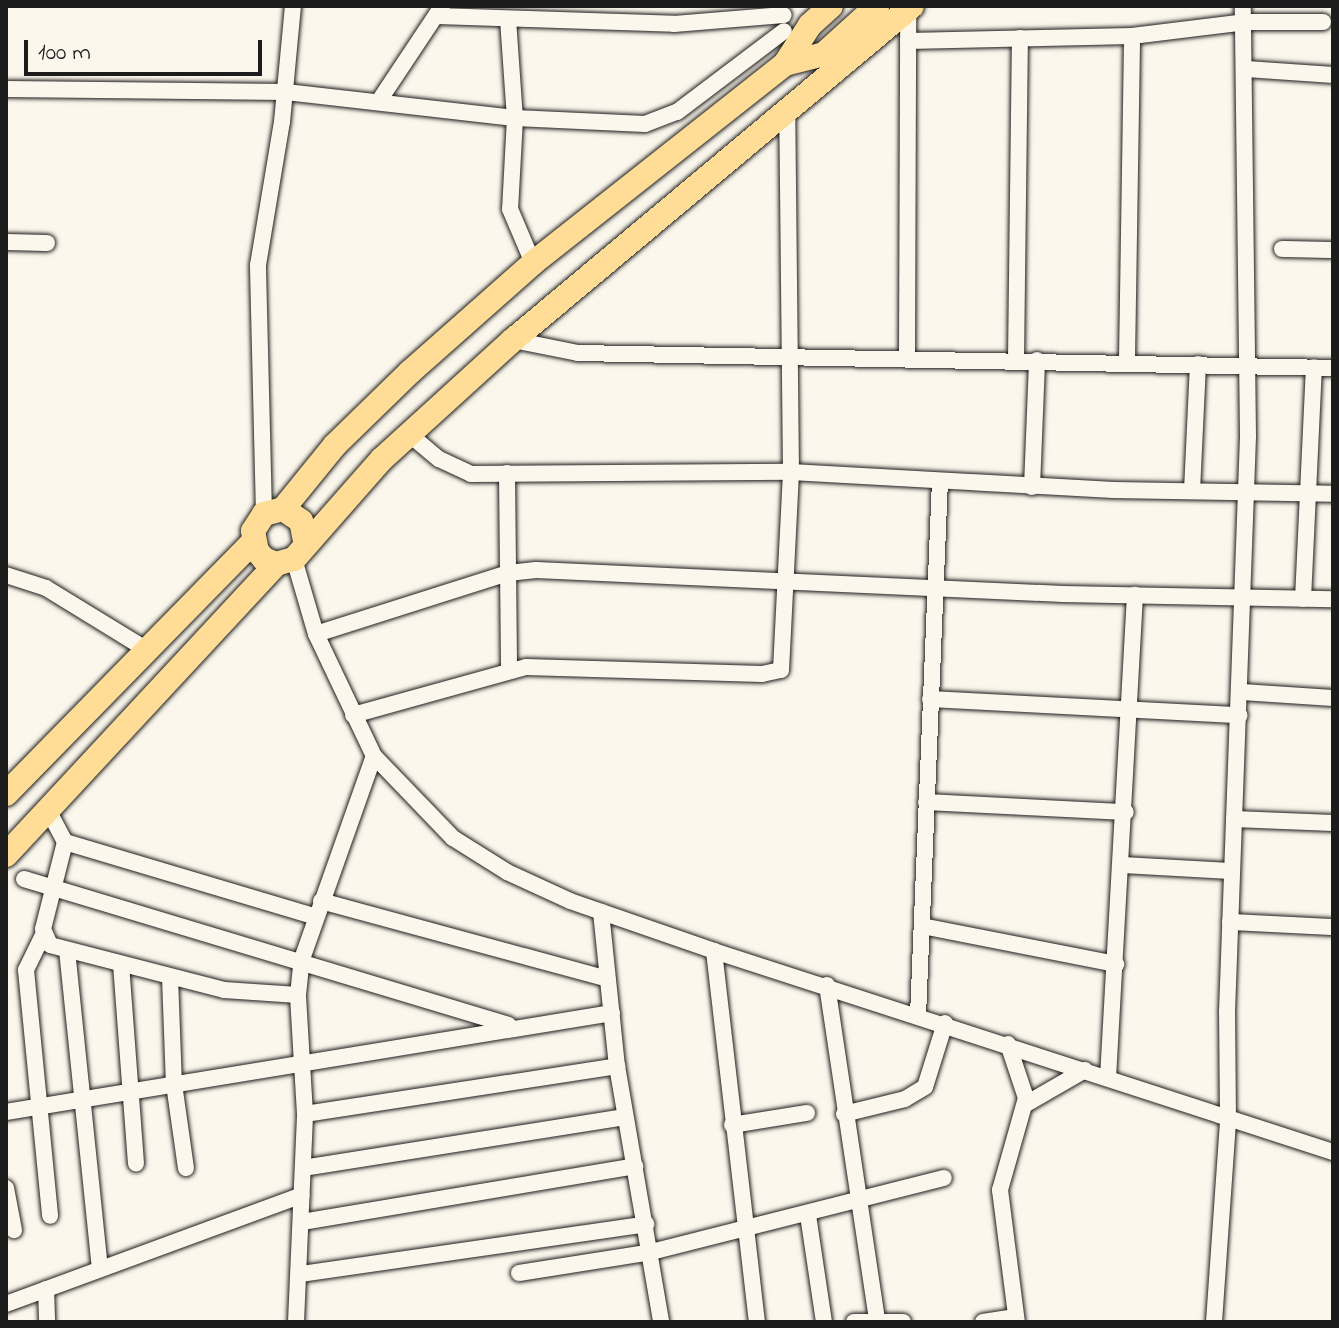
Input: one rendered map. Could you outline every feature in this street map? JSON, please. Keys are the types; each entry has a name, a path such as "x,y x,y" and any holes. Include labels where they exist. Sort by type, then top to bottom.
{"highway":[{"path":"6,794 144,648 253,542 273,512 362,418 533,263 785,64 810,25 831,6"},
{"path":"785,64 824,54 877,6"},
{"path":"6,855 409,434 513,340 910,8"},
{"path":"273,512 301,521 291,555"},
{"path":"253,542 264,559 291,555"}],"street":[{"path":"273,512 258,265 286,92 293,6"},
{"path":"907,358 910,8"},
{"path":"379,101 439,11 508,19 674,24 785,18"},
{"path":"908,41 1132,36 1244,14 1323,22"},
{"path":"1214,1322 1228,1120 1231,871 1245,599 1249,365 1244,14"},
{"path":"6,89 286,92 515,118 645,124 662,120 785,18"},
{"path":"785,18 785,64"},
{"path":"508,19 515,118 510,209 533,263"},
{"path":"1127,360 1132,36"},
{"path":"1016,360 1020,38"},
{"path":"1247,69 1333,75"},
{"path":"353,715 509,669 773,673 786,661 791,472 787,113"},
{"path":"6,242 47,243"},
{"path":"1282,249 1333,250"},
{"path":"513,340 559,352 790,359 1127,360 1333,368"},
{"path":"1032,487 1037,360"},
{"path":"1192,491 1198,364"},
{"path":"1303,599 1314,367"},
{"path":"409,434 455,470 507,473 791,472 1032,487 1333,494"},
{"path":"507,473 509,669"},
{"path":"918,1016 933,587 940,481"},
{"path":"291,555 316,634 374,756 428,815 477,856 539,888 601,912 1333,1152"},
{"path":"316,634 508,573 536,570 1135,595 1333,599"},
{"path":"6,575 46,588 144,648"},
{"path":"1108,1078 1126,812 1135,595"},
{"path":"1242,692 1333,698"},
{"path":"930,699 1240,715"},
{"path":"296,1322 301,1274 305,1114 298,995 302,959 374,756"},
{"path":"926,802 1126,812"},
{"path":"48,810 65,842 43,935 26,970 35,1107 50,1216"},
{"path":"1234,819 1333,823"},
{"path":"65,842 608,979"},
{"path":"1122,865 1231,871"},
{"path":"24,879 302,959 513,1027"},
{"path":"601,912 617,1066 661,1322"},
{"path":"1230,922 1333,927"},
{"path":"922,926 1116,964"},
{"path":"43,935 50,945 170,977 245,994 298,995"},
{"path":"67,950 79,1100 100,1268"},
{"path":"714,951 757,1322"},
{"path":"121,964 127,1092 136,1163"},
{"path":"170,977 174,1084 186,1168"},
{"path":"827,985 877,1319"},
{"path":"6,1112 612,1013"},
{"path":"844,1114 905,1099 925,1087 945,1023"},
{"path":"983,1322 1017,1319 1000,1190 1026,1104 1008,1044"},
{"path":"305,1114 617,1066"},
{"path":"1026,1104 1085,1070"},
{"path":"732,1125 807,1113"},
{"path":"303,1168 625,1117"},
{"path":"302,1222 635,1166"},
{"path":"519,1273 651,1252 808,1215 857,1198 944,1178"},
{"path":"6,1188 14,1230"},
{"path":"6,1304 302,1195"},
{"path":"808,1215 824,1322"},
{"path":"301,1274 646,1224"},
{"path":"46,1289 47,1322"},
{"path":"854,1322 877,1319 903,1322"}]}
